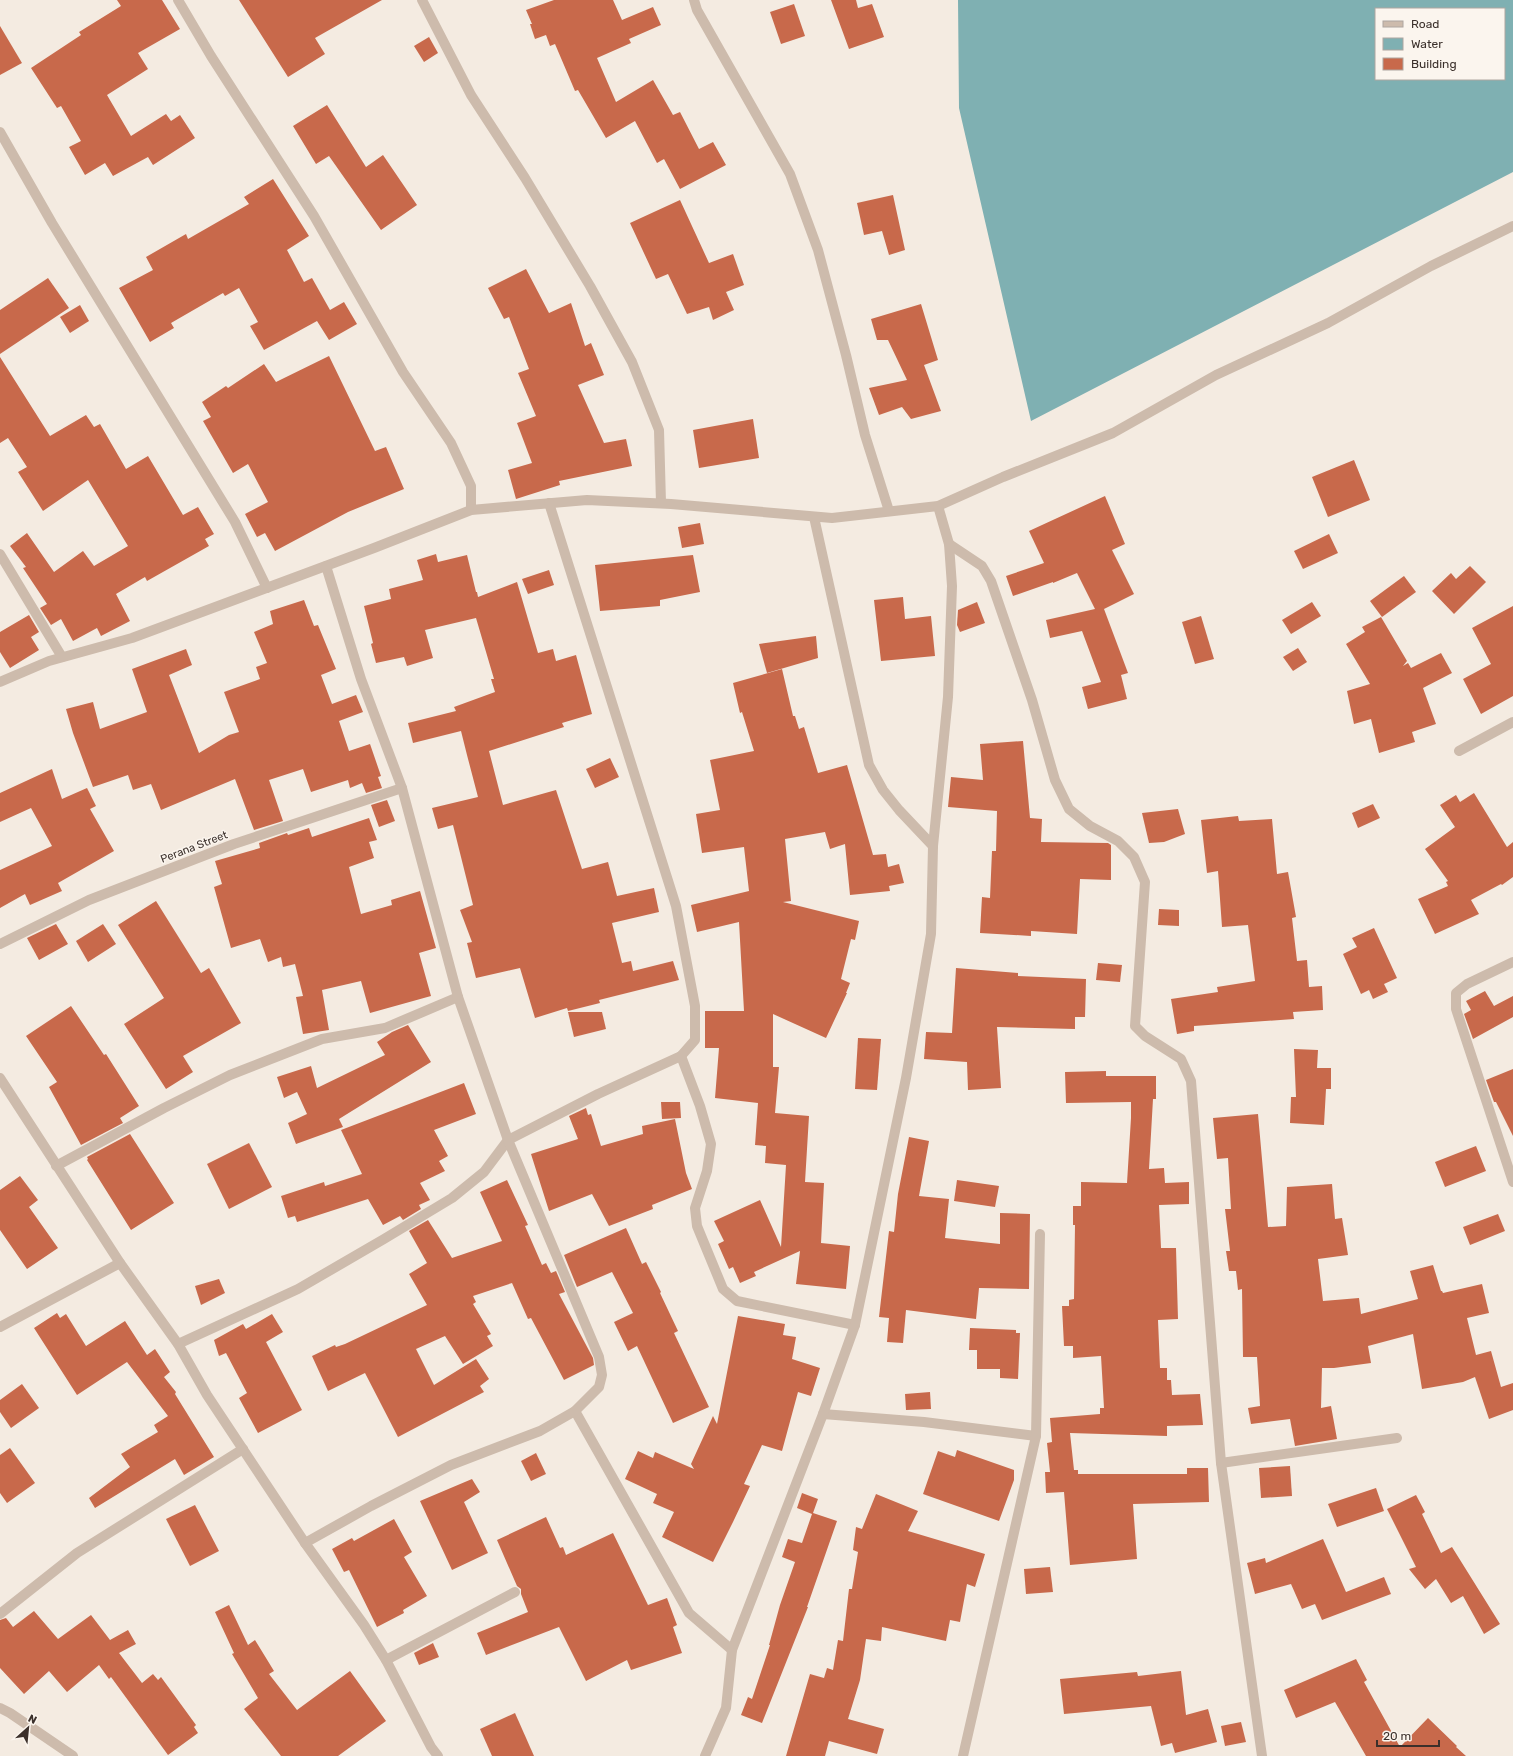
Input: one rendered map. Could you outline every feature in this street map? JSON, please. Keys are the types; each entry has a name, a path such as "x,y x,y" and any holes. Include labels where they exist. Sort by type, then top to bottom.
{"street":[{"path":"178,0 211,56 314,216 403,372 451,443 472,486 471,510"},
{"path":"422,0 471,95 525,178 590,286 632,362 659,430 661,503"},
{"path":"694,0 697,10 790,174 818,250 846,355 865,435 889,511"},
{"path":"0,132 52,223 235,522 267,588"},
{"path":"0,682 49,661 132,638 471,510 587,500 661,503 832,518 938,506 1003,477 1113,433 1216,374 1328,323 1431,266 1513,226"},
{"path":"178,1344 298,1290 452,1198 484,1172 508,1140 598,1094 680,1056 695,1040 695,1006 676,906 549,503"},
{"path":"704,1756 726,1708 732,1650 823,1414 855,1325 906,1078 931,934 932,846 948,697 952,586 949,544 938,506"},
{"path":"814,516 869,764 883,790 932,846"},
{"path":"949,544 982,566 991,581 1032,700 1054,780 1069,809 1090,826 1118,841 1134,857 1145,882 1135,1026 1145,1036 1181,1059 1191,1080 1221,1463 1262,1756"},
{"path":"0,554 62,657"},
{"path":"305,1543 371,1506 451,1465 540,1431 575,1411 599,1387 602,1375 599,1357 508,1140 458,997 402,788 361,678 326,566"},
{"path":"1459,751 1513,722"},
{"name":"Perana Street","path":"0,944 96,897 234,844 402,788"},
{"path":"1513,962 1467,984 1456,993 1456,1009 1513,1182"},
{"path":"56,1166 164,1108 230,1075 322,1039 385,1028 458,997"},
{"path":"680,1056 700,1106 710,1144 707,1171 695,1208 697,1226 723,1289 737,1301 855,1325"},
{"path":"0,1078 120,1263 178,1344 207,1394 305,1543 364,1625 386,1660 431,1747 438,1756"},
{"path":"963,1756 1036,1436 1040,1234"},
{"path":"0,1327 120,1263"},
{"path":"575,1411 689,1613 732,1650"},
{"path":"823,1414 924,1422 1036,1436"},
{"path":"1221,1463 1397,1438"},
{"path":"0,1614 77,1554 243,1449"},
{"path":"386,1660 515,1592"},
{"path":"0,1708 10,1713 73,1756"}],"water":[{"path":"958,0 1513,0 1513,172 1031,421 959,108"}],"building":[{"path":"117,0 162,0 180,29 138,53 148,69 107,95 131,136 166,114 171,121 180,115 195,138 153,165 148,157 113,176 105,163 85,175 69,147 81,141 61,106 57,108 31,68 81,35 79,32 121,6"},
{"path":"239,0 382,0 315,38 325,54 288,77"},
{"path":"554,0 613,0 622,20 653,7 661,25 629,39 631,43 597,58 616,102 653,80 673,115 680,112 699,149 713,142 726,165 680,189 664,159 657,163 635,121 606,138 578,90 575,91 555,44 550,46 546,35 535,39 530,24 532,24 526,10"},
{"path":"831,0 856,0 858,8 872,4 884,37 849,49"},
{"path":"794,4 805,36 781,44 770,12"},
{"path":"0,26 22,63 0,75"},
{"path":"429,37 438,53 424,62 414,46"},
{"path":"327,105 366,167 383,155 417,205 381,230 329,156 316,164 293,126"},
{"path":"273,179 309,236 287,250 304,282 312,278 330,310 344,302 357,324 329,340 317,321 264,350 250,326 258,322 239,288 225,296 223,293 171,323 174,328 150,342 119,288 153,270 146,257 186,234 188,239 249,204 244,197"},
{"path":"893,195 905,250 889,255 882,231 864,235 857,203"},
{"path":"680,200 709,263 733,254 744,285 726,292 734,310 713,320 709,307 687,314 668,274 656,279 630,223"},
{"path":"526,269 549,313 571,303 585,346 591,343 604,375 578,385 604,443 626,439 632,466 559,481 560,485 516,499 508,470 532,463 517,423 536,416 518,373 529,369 509,317 504,319 488,288"},
{"path":"48,278 69,308 0,354 0,310"},
{"path":"921,304 938,360 924,365 941,411 911,419 902,407 879,415 869,388 907,380 888,340 877,340 871,319"},
{"path":"80,305 89,321 70,333 60,317"},
{"path":"329,356 375,451 386,447 404,489 348,512 275,551 265,533 257,537 245,514 268,502 248,464 233,473 203,421 211,417 202,402 226,386 228,388 264,364 276,382"},
{"path":"0,357 50,436 86,415 94,427 100,424 126,469 148,456 183,515 198,507 214,534 205,539 209,546 147,581 145,577 116,594 130,621 101,636 97,628 73,641 61,619 51,625 40,608 47,604 23,568 26,567 10,546 27,533 54,572 83,551 94,566 128,546 88,480 43,511 18,472 27,467 8,438 0,443"},
{"path":"753,419 759,458 699,468 693,430"},
{"path":"1354,460 1370,500 1328,517 1312,477"},
{"path":"1105,496 1125,544 1112,550 1134,594 1104,609 1128,673 1121,675 1127,699 1088,709 1082,687 1101,682 1082,631 1050,638 1046,620 1095,609 1077,573 1053,583 1013,596 1006,576 1044,563 1029,531"},
{"path":"700,523 704,544 682,548 678,527"},
{"path":"1329,534 1338,553 1303,569 1294,551"},
{"path":"436,554 438,562 467,555 478,597 517,582 538,653 553,649 556,661 576,655 592,714 562,723 564,727 489,751 503,805 556,790 582,869 608,862 617,896 654,888 659,912 612,923 622,963 631,961 633,971 673,961 679,980 599,1000 600,1003 568,1011 567,1008 535,1018 520,968 476,978 467,943 472,942 460,910 473,905 453,825 438,829 432,808 478,797 461,731 413,743 408,723 456,711 454,707 495,692 491,679 494,679 476,618 425,630 433,658 407,666 404,657 376,663 364,606 391,599 389,589 423,580 417,560"},
{"path":"693,555 700,592 660,600 660,606 600,611 595,565"},
{"path":"1470,566 1486,582 1454,614 1432,591 1451,573 1456,579"},
{"path":"549,570 554,585 528,594 522,579"},
{"path":"1404,576 1416,592 1382,617 1370,601"},
{"path":"903,597 905,619 931,616 935,656 881,661 874,600"},
{"path":"304,600 314,626 318,625 336,669 321,675 332,704 356,695 363,712 339,721 349,751 370,744 381,776 378,777 382,788 366,793 362,783 350,788 348,780 311,792 303,769 269,780 283,821 254,830 235,779 161,810 151,784 133,790 128,775 93,787 73,733 66,709 93,702 100,729 147,712 132,669 186,649 192,665 169,675 199,753 229,735 239,732 224,692 260,679 256,667 267,663 254,632 273,624 270,611"},
{"path":"977,602 985,623 960,632 957,625 958,610"},
{"path":"1312,602 1321,616 1291,634 1282,620"},
{"path":"1513,606 1513,696 1481,714 1463,679 1491,664 1472,628"},
{"path":"29,615 39,632 31,637 39,650 10,668 0,652 0,632"},
{"path":"1201,616 1214,659 1195,664 1182,622"},
{"path":"1381,617 1407,661 1403,666 1408,663 1411,668 1441,653 1452,673 1423,688 1436,724 1412,732 1415,742 1379,753 1371,719 1354,724 1347,691 1370,684 1346,644 1365,632 1362,627"},
{"path":"816,636 818,658 767,673 759,644"},
{"path":"1298,648 1307,662 1293,671 1283,657"},
{"path":"782,669 793,716 795,716 799,729 804,727 818,773 847,765 873,855 886,854 888,867 899,864 904,883 889,886 890,891 850,895 845,844 830,849 825,832 785,839 791,901 783,902 859,921 855,940 851,939 841,979 850,983 847,993 826,1038 773,1014 773,1067 779,1067 775,1113 809,1116 805,1182 824,1183 821,1243 850,1246 846,1289 796,1284 800,1251 754,1272 756,1276 740,1283 733,1267 729,1269 718,1244 724,1241 714,1221 760,1200 781,1247 786,1165 765,1163 766,1146 755,1145 758,1103 715,1098 719,1048 705,1048 705,1011 744,1011 739,922 697,932 691,905 749,891 744,847 702,853 696,814 720,810 710,760 754,751 742,712 740,713 733,683"},
{"path":"1023,741 1030,818 1042,819 1041,842 1108,843 1111,845 1111,880 1080,879 1077,934 1031,931 1031,936 980,933 982,897 990,898 992,851 996,851 997,811 948,807 951,777 983,780 980,744"},
{"path":"610,758 619,777 595,788 586,769"},
{"path":"52,769 62,799 87,788 96,806 90,809 114,851 58,883 62,891 30,905 25,894 0,908 0,870 52,846 31,808 0,822 0,793"},
{"path":"1474,793 1507,847 1513,842 1513,877 1502,885 1501,884 1471,900 1479,914 1435,934 1418,899 1448,886 1446,882 1448,881 1425,849 1455,827 1440,805 1456,795 1460,802"},
{"path":"387,800 395,821 379,827 371,805"},
{"path":"1373,804 1380,818 1358,828 1352,813"},
{"path":"1178,809 1185,834 1164,842 1149,843 1142,813"},
{"path":"1238,816 1239,821 1272,819 1277,874 1288,872 1296,917 1292,918 1297,961 1307,960 1309,987 1322,986 1323,1010 1293,1012 1294,1019 1194,1026 1194,1031 1177,1034 1171,999 1218,992 1217,987 1255,981 1248,925 1222,927 1218,871 1207,873 1201,820"},
{"path":"369,818 377,840 369,842 374,858 349,867 361,914 392,905 391,900 420,891 436,948 419,953 431,996 370,1013 361,981 322,990 329,1030 303,1034 296,997 303,996 295,964 283,967 281,957 268,962 260,939 231,948 214,887 222,884 215,861 260,848 259,843 287,833 288,835 309,828 312,837"},
{"path":"156,901 201,973 209,968 241,1023 183,1056 193,1072 166,1089 124,1024 164,998 118,925"},
{"path":"1159,909 1179,910 1179,926 1158,925"},
{"path":"56,924 68,944 39,960 27,938"},
{"path":"103,924 116,944 88,962 76,941"},
{"path":"1374,928 1397,978 1384,984 1388,992 1373,999 1369,990 1361,994 1343,954 1357,947 1352,938"},
{"path":"1098,963 1122,965 1120,982 1096,980"},
{"path":"956,968 1018,973 1018,976 1086,979 1085,1017 1075,1017 1075,1029 997,1027 1001,1088 968,1090 967,1062 924,1059 926,1032 952,1033"},
{"path":"1485,991 1494,1006 1513,996 1513,1017 1473,1039 1464,1014 1471,1010 1466,1001"},
{"path":"71,1006 104,1055 106,1054 139,1106 120,1118 123,1123 81,1145 49,1087 57,1082 26,1036"},
{"path":"568,1012 602,1012 606,1029 574,1037"},
{"path":"408,1025 431,1062 339,1119 343,1127 296,1144 288,1123 307,1114 297,1092 284,1098 277,1077 311,1066 317,1088 385,1055 377,1042 392,1032"},
{"path":"858,1038 881,1039 877,1090 855,1089"},
{"path":"1294,1049 1318,1050 1317,1068 1331,1068 1331,1089 1326,1089 1324,1125 1290,1123 1291,1097 1296,1097"},
{"path":"1513,1069 1513,1136 1496,1102 1494,1102 1486,1080"},
{"path":"1106,1071 1106,1076 1156,1076 1156,1099 1153,1099 1149,1169 1164,1168 1165,1183 1189,1182 1189,1204 1159,1205 1161,1248 1176,1248 1178,1319 1158,1320 1160,1368 1167,1368 1167,1380 1171,1380 1172,1395 1200,1394 1203,1425 1167,1426 1167,1436 1070,1433 1074,1470 1078,1470 1078,1474 1187,1474 1187,1468 1208,1468 1209,1502 1133,1504 1137,1559 1070,1565 1064,1492 1046,1493 1045,1472 1050,1472 1047,1443 1052,1442 1050,1418 1100,1414 1100,1408 1104,1408 1101,1356 1073,1358 1073,1346 1064,1346 1062,1306 1069,1306 1069,1300 1074,1299 1075,1225 1073,1225 1073,1206 1081,1206 1081,1182 1127,1183 1131,1102 1066,1103 1065,1072"},
{"path":"464,1083 476,1114 434,1130 448,1156 439,1161 445,1171 420,1183 430,1200 419,1205 421,1209 403,1220 400,1216 383,1225 368,1199 297,1222 295,1216 288,1218 281,1196 324,1182 325,1186 362,1174 341,1130"},
{"path":"661,1102 680,1102 681,1118 662,1119"},
{"path":"586,1108 588,1115 591,1114 601,1146 643,1134 642,1126 675,1119 686,1173 692,1189 652,1205 653,1209 609,1226 592,1194 549,1211 531,1154 578,1139 569,1116"},
{"path":"1258,1114 1268,1227 1286,1226 1287,1187 1332,1184 1335,1219 1342,1218 1348,1255 1318,1259 1323,1301 1359,1298 1361,1314 1418,1299 1410,1271 1433,1265 1441,1291 1443,1293 1482,1284 1489,1313 1467,1318 1476,1355 1491,1351 1501,1387 1513,1383 1513,1410 1489,1419 1475,1377 1463,1382 1422,1389 1413,1334 1368,1346 1371,1363 1334,1368 1322,1368 1321,1408 1331,1406 1337,1439 1295,1446 1290,1419 1251,1424 1248,1408 1260,1406 1257,1357 1243,1357 1242,1289 1238,1290 1236,1271 1229,1271 1226,1251 1230,1251 1225,1209 1231,1209 1228,1158 1217,1159 1213,1118"},
{"path":"130,1134 174,1203 131,1230 87,1160 87,1157"},
{"path":"909,1137 929,1141 919,1196 949,1199 945,1238 1000,1244 1000,1213 1030,1214 1029,1289 979,1288 976,1319 906,1310 903,1343 887,1342 889,1318 879,1317 889,1231 894,1232 898,1194"},
{"path":"249,1143 272,1187 229,1209 207,1164"},
{"path":"1476,1146 1486,1171 1445,1187 1435,1162"},
{"path":"20,1176 38,1200 29,1207 58,1248 27,1269 0,1230 0,1190"},
{"path":"507,1180 528,1225 525,1226 542,1265 546,1263 551,1273 556,1271 565,1292 559,1294 593,1358 594,1365 564,1380 531,1318 528,1319 512,1283 473,1296 476,1302 473,1304 491,1334 487,1336 493,1346 463,1364 445,1336 416,1349 434,1385 476,1359 489,1379 480,1386 484,1392 398,1437 365,1373 328,1391 312,1356 335,1345 336,1347 345,1344 427,1305 409,1274 427,1263 409,1231 428,1220 452,1258 502,1241 480,1192"},
{"path":"957,1180 999,1186 995,1207 954,1201"},
{"path":"1498,1214 1505,1231 1470,1245 1463,1227"},
{"path":"626,1228 642,1264 646,1262 661,1292 660,1293 678,1331 674,1333 709,1407 673,1423 637,1346 628,1351 614,1322 633,1313 612,1272 577,1287 564,1255"},
{"path":"219,1279 225,1293 201,1305 195,1286"},
{"path":"57,1313 60,1318 66,1314 86,1346 125,1321 147,1355 155,1349 170,1372 164,1377 176,1392 175,1394 214,1457 184,1475 175,1459 95,1508 89,1498 130,1467 121,1454 158,1432 154,1425 168,1416 127,1362 77,1395 34,1328"},
{"path":"272,1314 283,1332 266,1342 302,1410 258,1433 239,1398 247,1393 226,1353 219,1356 214,1340 243,1324 246,1329"},
{"path":"738,1316 785,1324 783,1335 796,1337 792,1359 820,1368 811,1396 798,1392 782,1451 762,1445 744,1484 750,1486 713,1562 662,1537 674,1512 653,1503 657,1494 625,1479 638,1451 653,1458 655,1452 694,1469 691,1464 713,1416 717,1424"},
{"path":"970,1328 1016,1330 1016,1333 1020,1333 1018,1379 1000,1378 1000,1369 977,1369 977,1350 969,1350"},
{"path":"22,1384 39,1408 11,1428 0,1412 0,1400"},
{"path":"930,1392 931,1409 906,1410 905,1394"},
{"path":"10,1448 35,1483 7,1503 0,1493 0,1455"},
{"path":"957,1450 1014,1470 1014,1480 999,1521 923,1494 938,1451 955,1457"},
{"path":"536,1453 546,1474 531,1481 521,1461"},
{"path":"1290,1466 1292,1496 1261,1498 1259,1468"},
{"path":"472,1479 480,1492 464,1502 488,1553 452,1570 420,1501"},
{"path":"1376,1488 1384,1511 1337,1527 1328,1504"},
{"path":"802,1493 818,1499 813,1513 837,1521 808,1607 762,1723 741,1715 748,1697 752,1699 770,1645 780,1605 795,1562 782,1557 788,1539 802,1543 812,1514 797,1508"},
{"path":"876,1494 918,1511 908,1531 985,1554 975,1587 967,1584 960,1622 950,1620 946,1641 882,1627 881,1641 866,1639 860,1680 848,1719 884,1729 877,1754 829,1741 825,1756 786,1756 810,1674 824,1678 827,1668 833,1670 838,1640 843,1641 849,1589 852,1589 858,1552 853,1550 856,1527 862,1529"},
{"path":"1416,1495 1425,1512 1422,1514 1441,1553 1452,1547 1500,1624 1484,1634 1463,1596 1451,1603 1436,1579 1425,1589 1409,1569 1416,1567 1387,1509"},
{"path":"195,1505 219,1551 190,1566 166,1519"},
{"path":"546,1517 560,1548 563,1547 566,1555 613,1533 648,1605 667,1598 677,1625 673,1627 682,1653 631,1670 627,1660 586,1681 559,1627 486,1655 477,1633 528,1612 521,1594 521,1589 517,1586 497,1540"},
{"path":"394,1519 412,1552 404,1557 427,1596 403,1610 404,1613 377,1627 349,1570 344,1572 332,1549 352,1538 354,1541"},
{"path":"1323,1539 1346,1592 1384,1577 1391,1594 1322,1620 1315,1604 1302,1609 1291,1584 1255,1594 1247,1563 1265,1558 1266,1563"},
{"path":"1050,1567 1053,1592 1026,1594 1024,1569"},
{"path":"229,1605 248,1645 255,1640 274,1671 269,1674 297,1710 350,1671 386,1721 338,1756 281,1756 244,1709 258,1698 232,1654 234,1653 215,1612"},
{"path":"34,1611 58,1639 91,1615 110,1640 128,1630 136,1644 119,1653 142,1683 153,1674 158,1680 161,1677 196,1725 194,1727 198,1733 168,1755 111,1677 109,1679 99,1665 67,1692 49,1671 24,1694 0,1668 0,1620 6,1618 13,1627"},
{"path":"433,1643 439,1657 419,1665 414,1653"},
{"path":"1356,1659 1367,1680 1364,1682 1400,1747 1428,1718 1466,1756 1366,1756 1335,1702 1296,1718 1284,1690"},
{"path":"1181,1671 1186,1715 1208,1709 1217,1742 1175,1753 1172,1743 1161,1746 1151,1706 1064,1714 1060,1679 1137,1672 1138,1676"},
{"path":"515,1713 534,1756 492,1756 480,1729"},
{"path":"1241,1722 1246,1742 1225,1746 1221,1726"}]}
